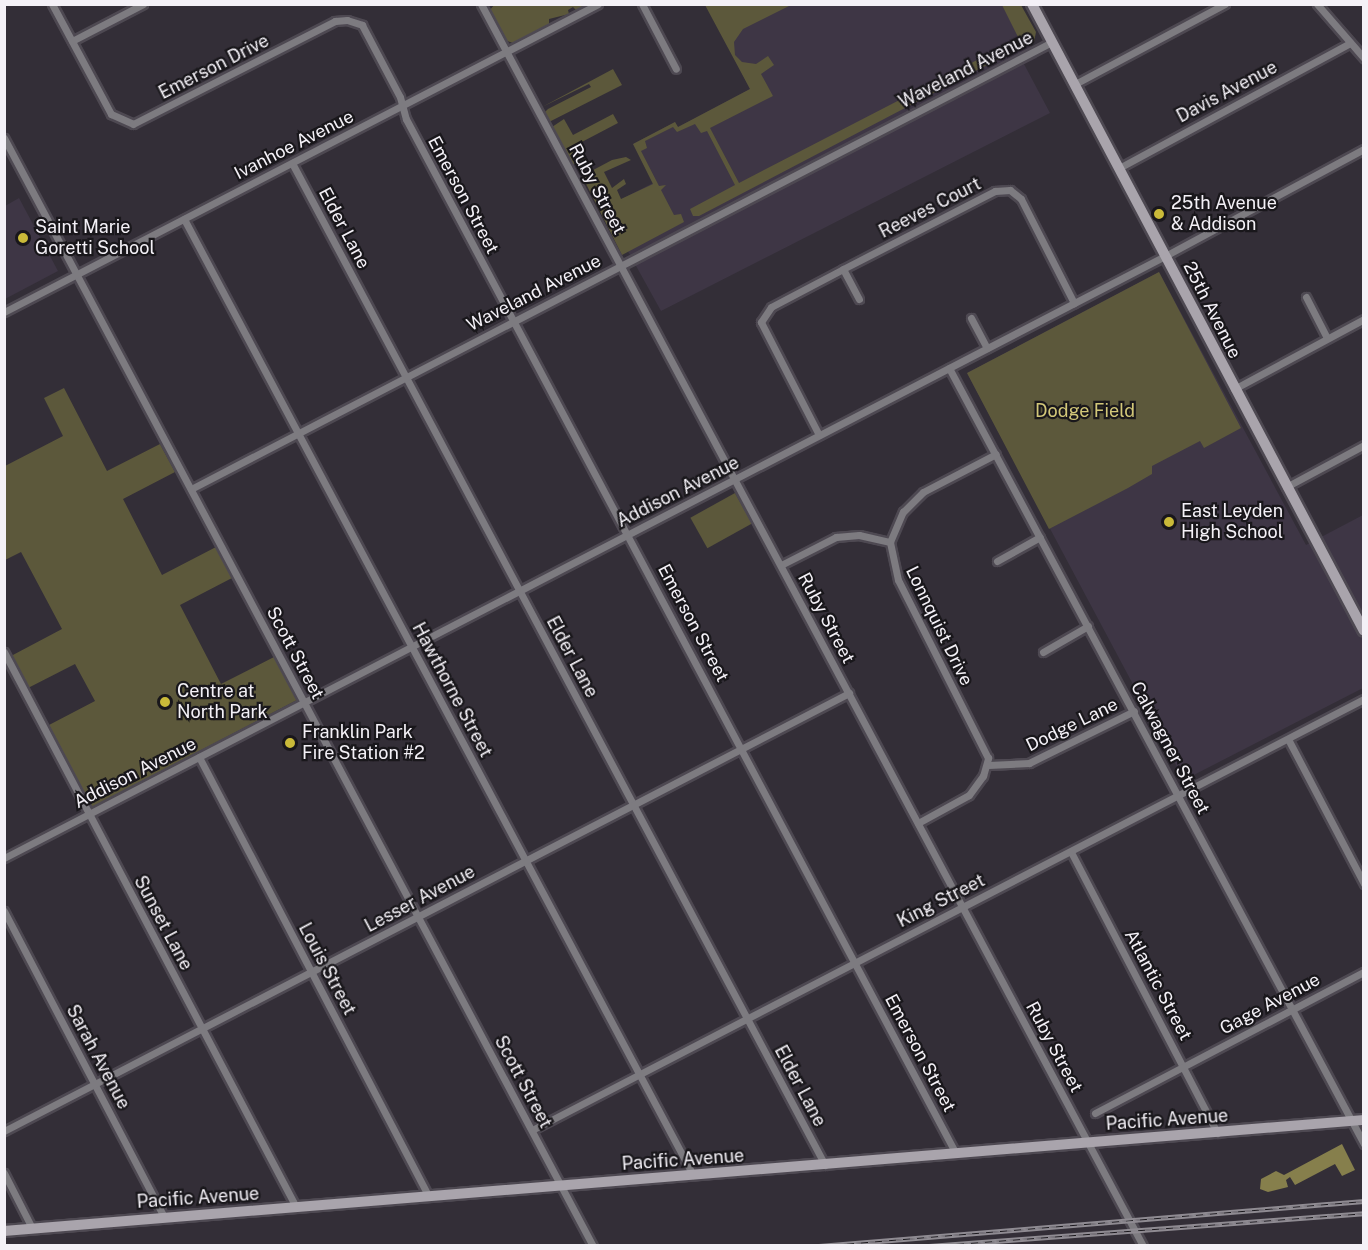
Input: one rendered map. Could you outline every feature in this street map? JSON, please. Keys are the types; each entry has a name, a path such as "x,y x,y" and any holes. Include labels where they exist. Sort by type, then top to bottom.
{"street":[{"name":"Emerson Drive","path":"52,4 111,114 132,124 335,21 347,20 362,25 402,106"},
{"path":"72,41 143,4"},
{"name":"Ruby Street","path":"481,4 1143,1245"},
{"name":"Ivanhoe Avenue","path":"4,312 598,4"},
{"path":"642,4 676,69"},
{"name":"25th Avenue","path":"1032,4 1364,631"},
{"path":"1075,84 1225,4"},
{"path":"1317,4 1364,58"},
{"name":"Waveland Avenue","path":"191,489 1052,42"},
{"name":"Davis Avenue","path":"1119,168 1350,43"},
{"name":"Emerson Street","path":"402,106 513,321 957,1155"},
{"name":"Scott Street","path":"4,138 593,1245"},
{"name":"Addison Avenue","path":"4,858 1165,256 1364,149"},
{"name":"Elder Lane","path":"292,163 825,1165"},
{"name":"Reeves Court","path":"819,435 761,322 771,307 843,269 995,191 1010,189 1021,199 1074,303"},
{"name":"Hawthorne Street","path":"184,219 693,1175"},
{"path":"843,269 859,299"},
{"path":"1306,297 1328,338"},
{"path":"971,318 987,348"},
{"path":"1234,389 1364,319"},
{"name":"Calwagner Street","path":"950,368 1364,1144"},
{"path":"1286,487 1364,445"},
{"path":"781,565 836,537 859,536 890,543 903,512 923,492 996,454"},
{"path":"997,561 1040,537"},
{"name":"Lonnquist Drive","path":"890,543 898,580 985,748 987,765"},
{"path":"1043,652 1088,626"},
{"name":"Sunset Lane","path":"4,652 296,1207"},
{"name":"Lesser Avenue","path":"4,1131 849,693"},
{"name":"King Street","path":"532,1130 1364,699"},
{"name":"Dodge Lane","path":"987,765 1029,764 1134,711"},
{"path":"1288,739 1364,884"},
{"name":"Louis Street","path":"199,758 428,1195"},
{"path":"918,823 969,795 987,765"},
{"name":"Atlantic Street","path":"1071,852 1217,1133"},
{"name":"Sarah Avenue","path":"4,911 96,1083 164,1217"},
{"name":"Gage Avenue","path":"1095,1113 1364,972"},
{"name":"Pacific Avenue","path":"4,1231 1364,1120"},
{"path":"4,1173 33,1228"}],"shaded area":[{"path":"782,5 1010,5 1037,58 1024,64 1050,113 661,311 604,208 653,183 633,144 675,122 678,127 750,89 722,35"},
{"name":"Saint Marie Goretti School","path":"19,198 58,271 5,299 5,206"},
{"name":"East Leyden High School","path":"1159,272 1306,545 1363,515 1363,688 1184,780 967,373"},
{"path":"1342,1144 1355,1170 1342,1176 1335,1164 1295,1185 1290,1177 1286,1180 1288,1187 1268,1192 1260,1189 1261,1179 1276,1171 1284,1175"}],"green space":[{"path":"495,4 581,4 582,7 576,10 573,7 568,10 569,14 549,19 549,24 513,43 505,40 489,11"},
{"path":"705,5 791,5 743,29 734,42 735,55 742,62 756,64 768,56 774,65 761,74 773,96 710,128 739,183 1006,45 1008,54 699,216 693,216 690,209 735,185 707,131 701,133 695,124 677,132 673,127 645,141 647,148 641,151 659,186 666,185 661,190 674,215 681,214 684,222 622,255 582,176 612,160 626,157 631,160 604,172 612,188 624,179 626,184 617,190 621,199 653,184 633,144 675,122 678,127 750,89"},
{"path":"1002,5 1021,5 1036,32 1034,42 1021,48 1015,45 1013,40 1018,37"},
{"path":"613,69 622,85 549,122 544,113 548,109 591,87 589,84 542,107"},
{"path":"613,114 618,123 578,144 586,160 572,165 552,127 564,119 573,135"},
{"name":"Dodge Field","path":"1159,272 1241,428 1204,448 1200,441 1152,466 1152,474 1049,529 967,373"},
{"path":"64,388 107,471 160,444 175,472 123,499 162,575 216,547 232,578 180,605 221,684 274,657 297,700 92,807 49,725 95,701 75,664 28,688 11,656 62,629 21,552 5,560 5,466 63,436 44,398"},
{"path":"735,493 752,524 707,548 690,518"}],"railway":[{"path":"819,1246 1364,1201"},
{"path":"929,1246 1364,1213"}],"place":[{"name":"25th Avenue & Addison","path":"1159,214"},
{"name":"Saint Marie Goretti School","path":"23,238"},
{"name":"East Leyden High School","path":"1169,522"},
{"name":"Centre at North Park","path":"165,702"},
{"name":"Franklin Park Fire Station #2","path":"290,743"}]}
